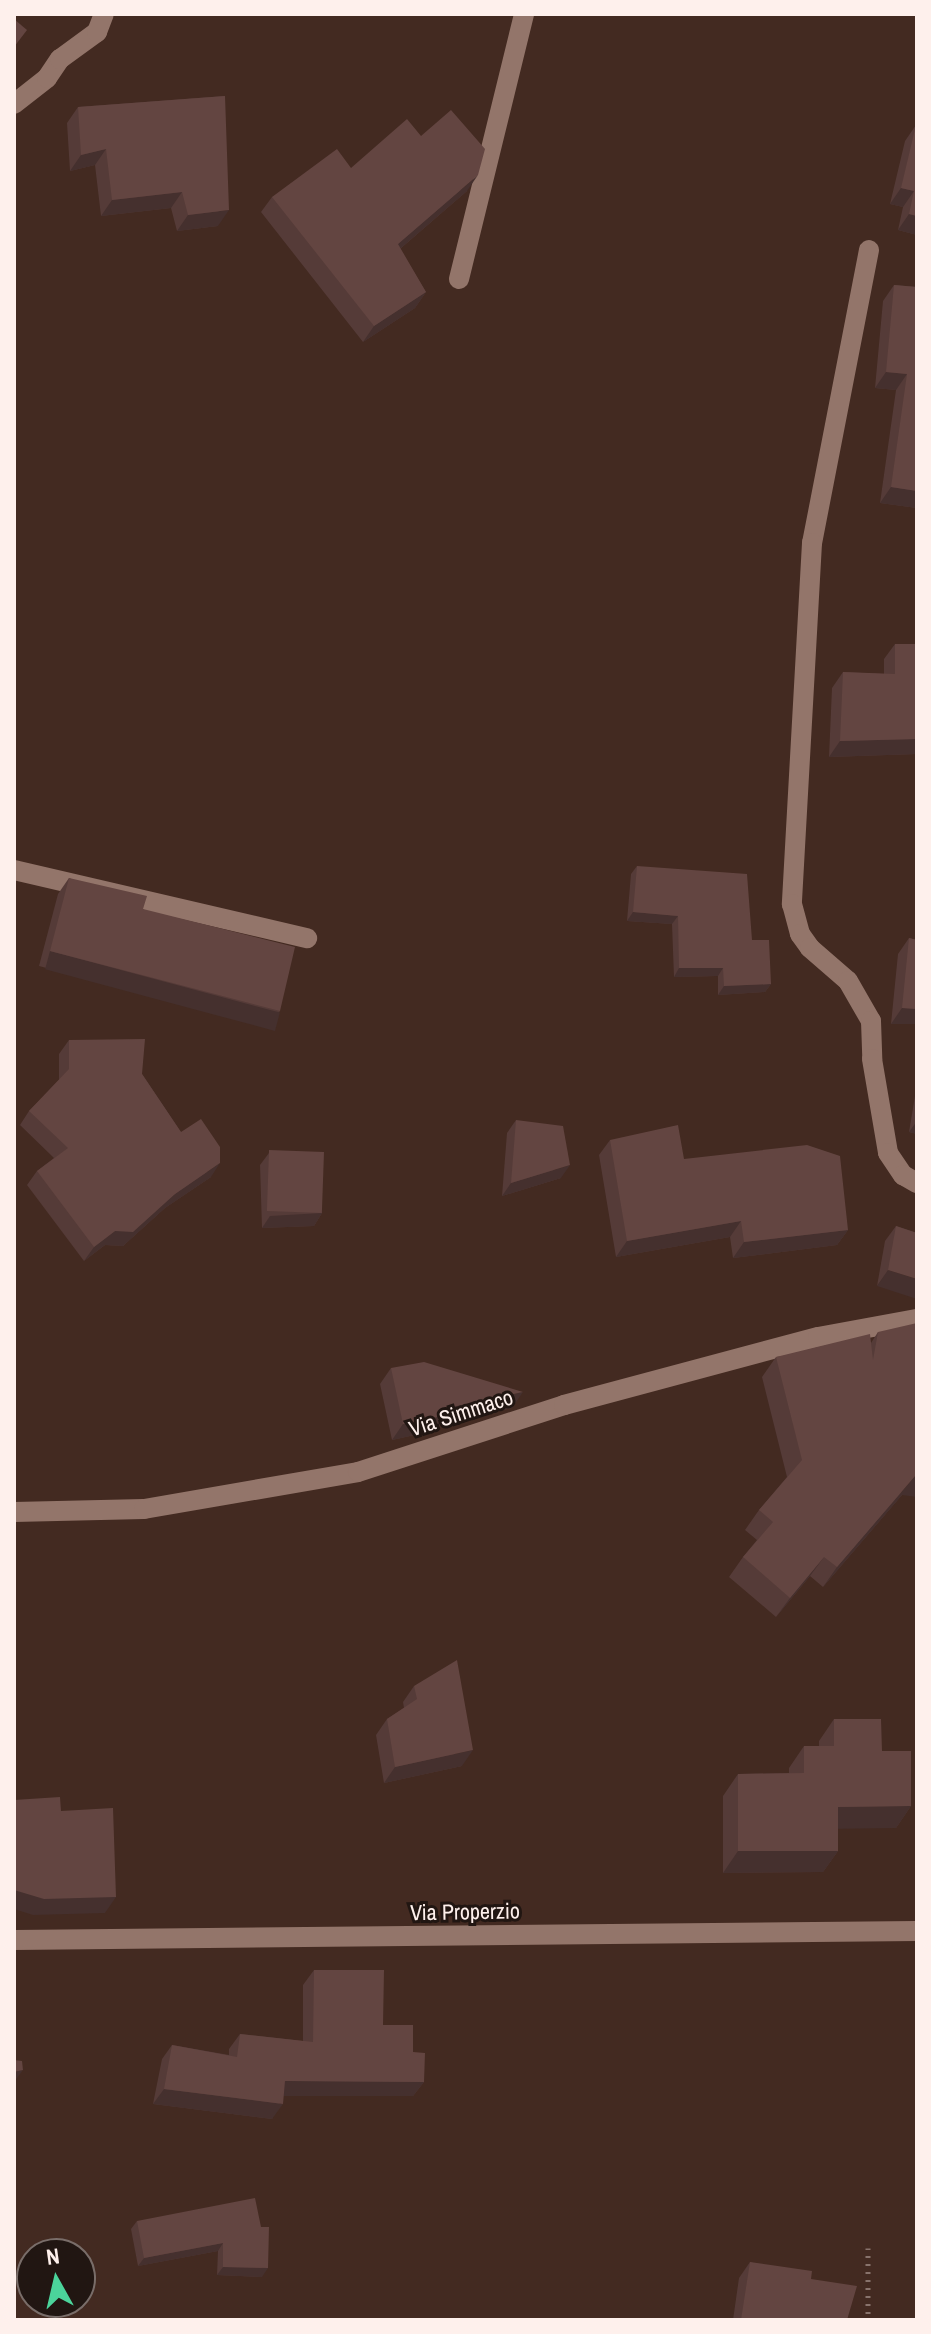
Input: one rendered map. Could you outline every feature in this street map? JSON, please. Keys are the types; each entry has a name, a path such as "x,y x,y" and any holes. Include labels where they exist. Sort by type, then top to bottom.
{"street":[{"path":"14,104 47,78 60,59 97,32 104,14"},
{"path":"459,279 524,14"},
{"path":"869,250 812,543 792,904 800,934 810,948 848,981 871,1021 872,1059 888,1153 903,1175 917,1183"},
{"path":"14,870 307,938"},
{"name":"Via Simmaco","path":"14,1512 144,1509 358,1472 564,1405 818,1337 917,1319"},
{"name":"Via Properzio","path":"14,1940 917,1931"}],"path":[{"path":"868,2248 868,2320"}],"building":[{"path":"14,19 27,30 14,47"},
{"path":"225,96 229,210 188,215 182,192 112,200 106,149 81,155 78,107"},
{"path":"451,110 485,149 478,175 398,244 426,292 374,326 272,197 337,149 351,168 407,119 421,136"},
{"path":"916,125 917,216 909,214 914,191 901,188"},
{"path":"894,285 917,287 917,491 891,487 907,374 886,372"},
{"path":"895,644 917,644 917,739 840,741 843,672 895,674"},
{"path":"637,866 747,874 752,940 769,940 771,984 724,986 723,968 679,968 678,916 633,912"},
{"path":"69,878 147,896 143,909 295,947 280,1011 50,951"},
{"path":"909,938 917,940 917,1009 902,1008"},
{"path":"145,1039 142,1074 181,1132 201,1119 220,1147 220,1163 175,1194 133,1232 115,1231 94,1247 37,1171 68,1148 29,1111 69,1069 69,1040"},
{"path":"516,1120 563,1126 570,1165 511,1183"},
{"path":"678,1125 684,1159 807,1145 840,1156 848,1230 744,1242 741,1221 627,1241 610,1140"},
{"path":"269,1150 324,1152 322,1213 267,1211"},
{"path":"896,1226 917,1233 917,1279 888,1270"},
{"path":"917,1323 917,1475 837,1567 824,1557 790,1598 743,1557 773,1522 759,1510 802,1460 776,1357 870,1334 873,1360 878,1332"},
{"path":"424,1362 523,1392 447,1408 448,1415 403,1424 391,1368"},
{"path":"457,1660 473,1750 395,1767 387,1719 417,1699 414,1686"},
{"path":"834,1719 881,1719 882,1751 911,1751 911,1806 838,1807 838,1851 738,1851 738,1774 804,1773 804,1746 834,1746"},
{"path":"60,1797 61,1811 113,1808 116,1897 44,1899 14,1890 14,1800"},
{"path":"314,1970 384,1970 383,2025 413,2025 413,2052 425,2053 424,2082 285,2081 283,2104 164,2089 172,2045 237,2057 240,2034 313,2042"},
{"path":"14,2060 22,2061 23,2070 14,2072"},
{"path":"255,2198 261,2227 269,2227 268,2268 223,2267 223,2243 144,2258 137,2221"},
{"path":"750,2262 812,2271 811,2279 857,2286 847,2320 741,2320"}]}
